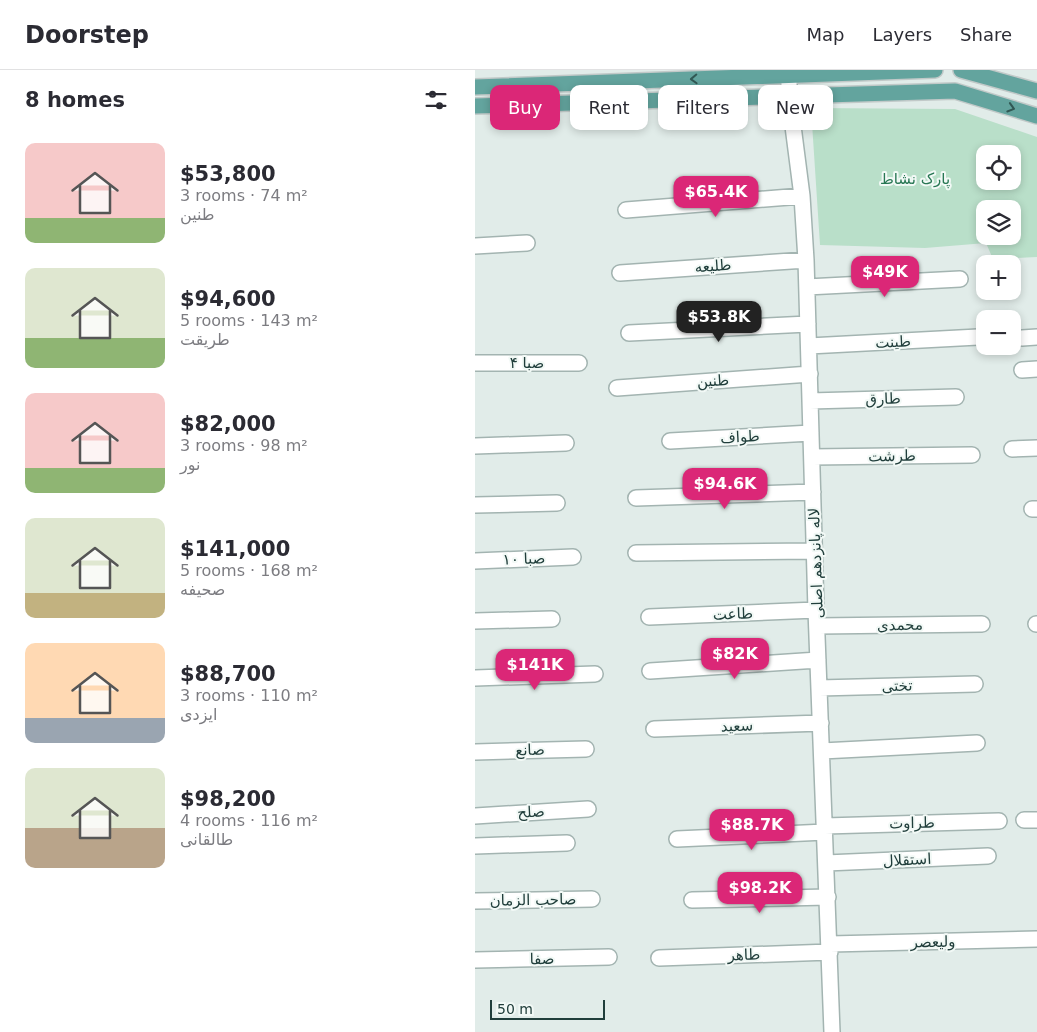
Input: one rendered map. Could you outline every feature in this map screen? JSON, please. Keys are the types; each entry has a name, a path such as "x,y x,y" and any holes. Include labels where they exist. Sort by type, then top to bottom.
{"main road":[{"path":"475,86 935,70"},
{"path":"961,70 1037,91"},
{"path":"992,102 996,80"},
{"path":"833,95 955,91 1037,116"},
{"path":"475,106 758,97"}],"street":[{"name":"لاله پانزدهم اصلی","path":"789,76 789,85"},
{"name":"لاله پانزدهم اصلی","path":"794,130 803,196 806,260 816,610 832,1032"},
{"path":"626,210 803,196"},
{"path":"475,246 527,242"},
{"name":"طلیعه","path":"620,273 806,260"},
{"path":"807,288 960,279"},
{"path":"629,333 808,324"},
{"name":"طینت","path":"809,346 976,338"},
{"name":"صبا ۴","path":"475,363 579,363"},
{"name":"طنین","path":"617,388 810,374"},
{"name":"طارق","path":"810,401 956,397"},
{"name":"طواف","path":"670,441 811,433"},
{"path":"475,446 566,443"},
{"path":"1012,449 1037,448"},
{"name":"طرشت","path":"812,457 973,455"},
{"path":"636,498 813,492"},
{"path":"475,505 557,503"},
{"path":"636,553 815,551"},
{"name":"صبا ۱۰","path":"475,561 573,557"},
{"name":"طاعت","path":"649,617 816,610"},
{"path":"475,621 552,619"},
{"name":"محمدی","path":"818,626 982,624"},
{"path":"650,671 818,660"},
{"path":"475,678 595,674"},
{"name":"تختی","path":"819,688 975,684"},
{"name":"سعید","path":"654,729 821,723"},
{"path":"822,751 977,742"},
{"name":"صانع","path":"475,752 586,748"},
{"name":"صلح","path":"475,816 588,809"},
{"name":"طراوت","path":"677,839 825,829 999,821"},
{"path":"475,846 567,843"},
{"name":"استقلال","path":"827,863 988,856"},
{"path":"692,900 828,897"},
{"name":"صاحب الزمان","path":"475,901 592,899"},
{"name":"ولیعصر","path":"830,948 1037,939"},
{"name":"طاهر","path":"659,958 830,948"},
{"name":"صفا","path":"475,960 609,957"}],"green space":[{"name":"پارک نشاط","path":"833,108 955,109 1037,137 1037,257 991,255 987,245 1021,245 1021,200 976,200 976,244 925,248 820,245 812,130 833,130"}]}
